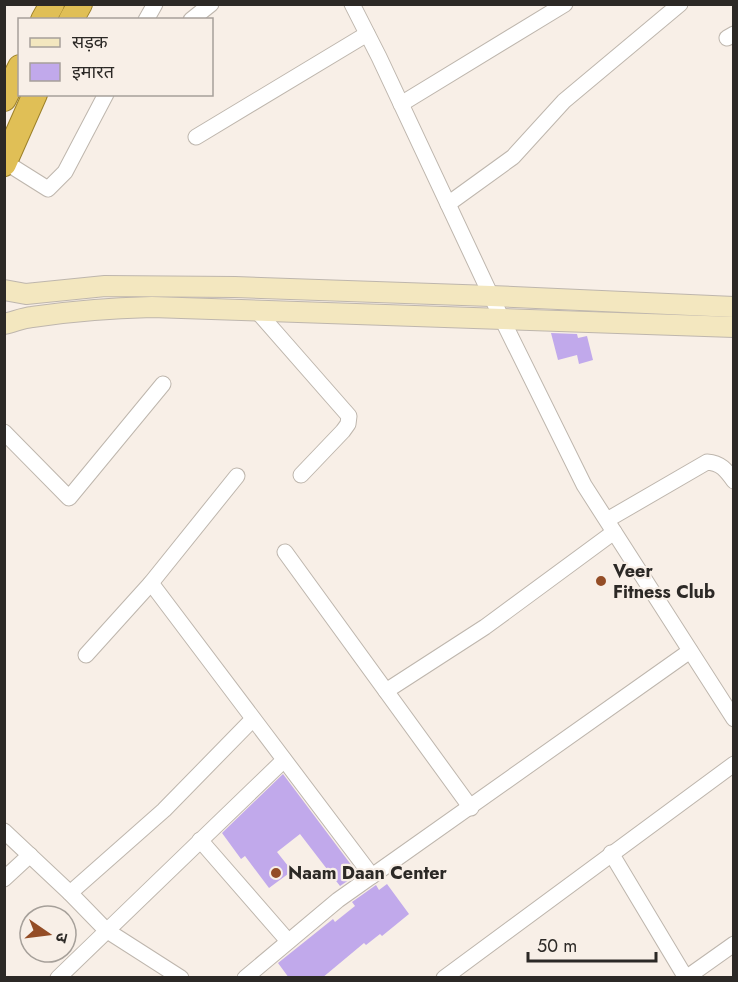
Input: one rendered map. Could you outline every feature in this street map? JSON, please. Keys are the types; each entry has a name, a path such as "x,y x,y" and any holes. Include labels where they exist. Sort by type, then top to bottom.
{"highway":[{"path":"44,18 52,4"},
{"path":"72,18 80,4"},
{"path":"4,99 18,71"},
{"path":"5,163 34,96"}],"main road":[{"path":"4,290 26,294 105,286 235,287 491,296 729,317"},
{"path":"4,324 28,318 109,308 152,307 501,317 729,317"}],"street":[{"path":"147,18 154,4"},
{"path":"194,18 212,4"},
{"path":"352,4 584,485 734,719"},
{"path":"401,104 540,10 565,4"},
{"path":"448,204 513,157 564,101 680,4"},
{"path":"196,136 367,34"},
{"path":"5,163 48,189 65,172 105,96"},
{"path":"256,310 349,416 348,424 343,431 301,475"},
{"path":"4,432 69,498 163,384"},
{"path":"386,691 484,627 611,526 707,462 717,463 727,470 734,481"},
{"path":"86,654 151,584 237,476"},
{"path":"285,552 471,808"},
{"path":"151,584 372,876"},
{"path":"245,978 338,900 690,651"},
{"path":"70,892 165,810 253,719"},
{"path":"58,978 284,760"},
{"path":"444,978 734,764"},
{"path":"4,831 70,892 106,930 182,978"},
{"path":"200,840 288,941"},
{"path":"611,853 686,978 734,944"},
{"path":"4,879 30,855"}],"building":[{"path":"551,333 577,334 578,338 587,336 593,360 579,364 577,355 558,360"},
{"path":"283,774 358,874 340,886 300,834 277,852 292,871 269,888 245,856 241,859 222,833"},
{"path":"387,884 409,914 382,936 380,934 366,945 364,943 322,978 289,978 278,963 333,919 335,922 355,906 352,902 376,885 379,890"}],"place":[{"name":"Veer Fitness Club","path":"601,581"},
{"name":"Naam Daan Center","path":"276,873"}]}
